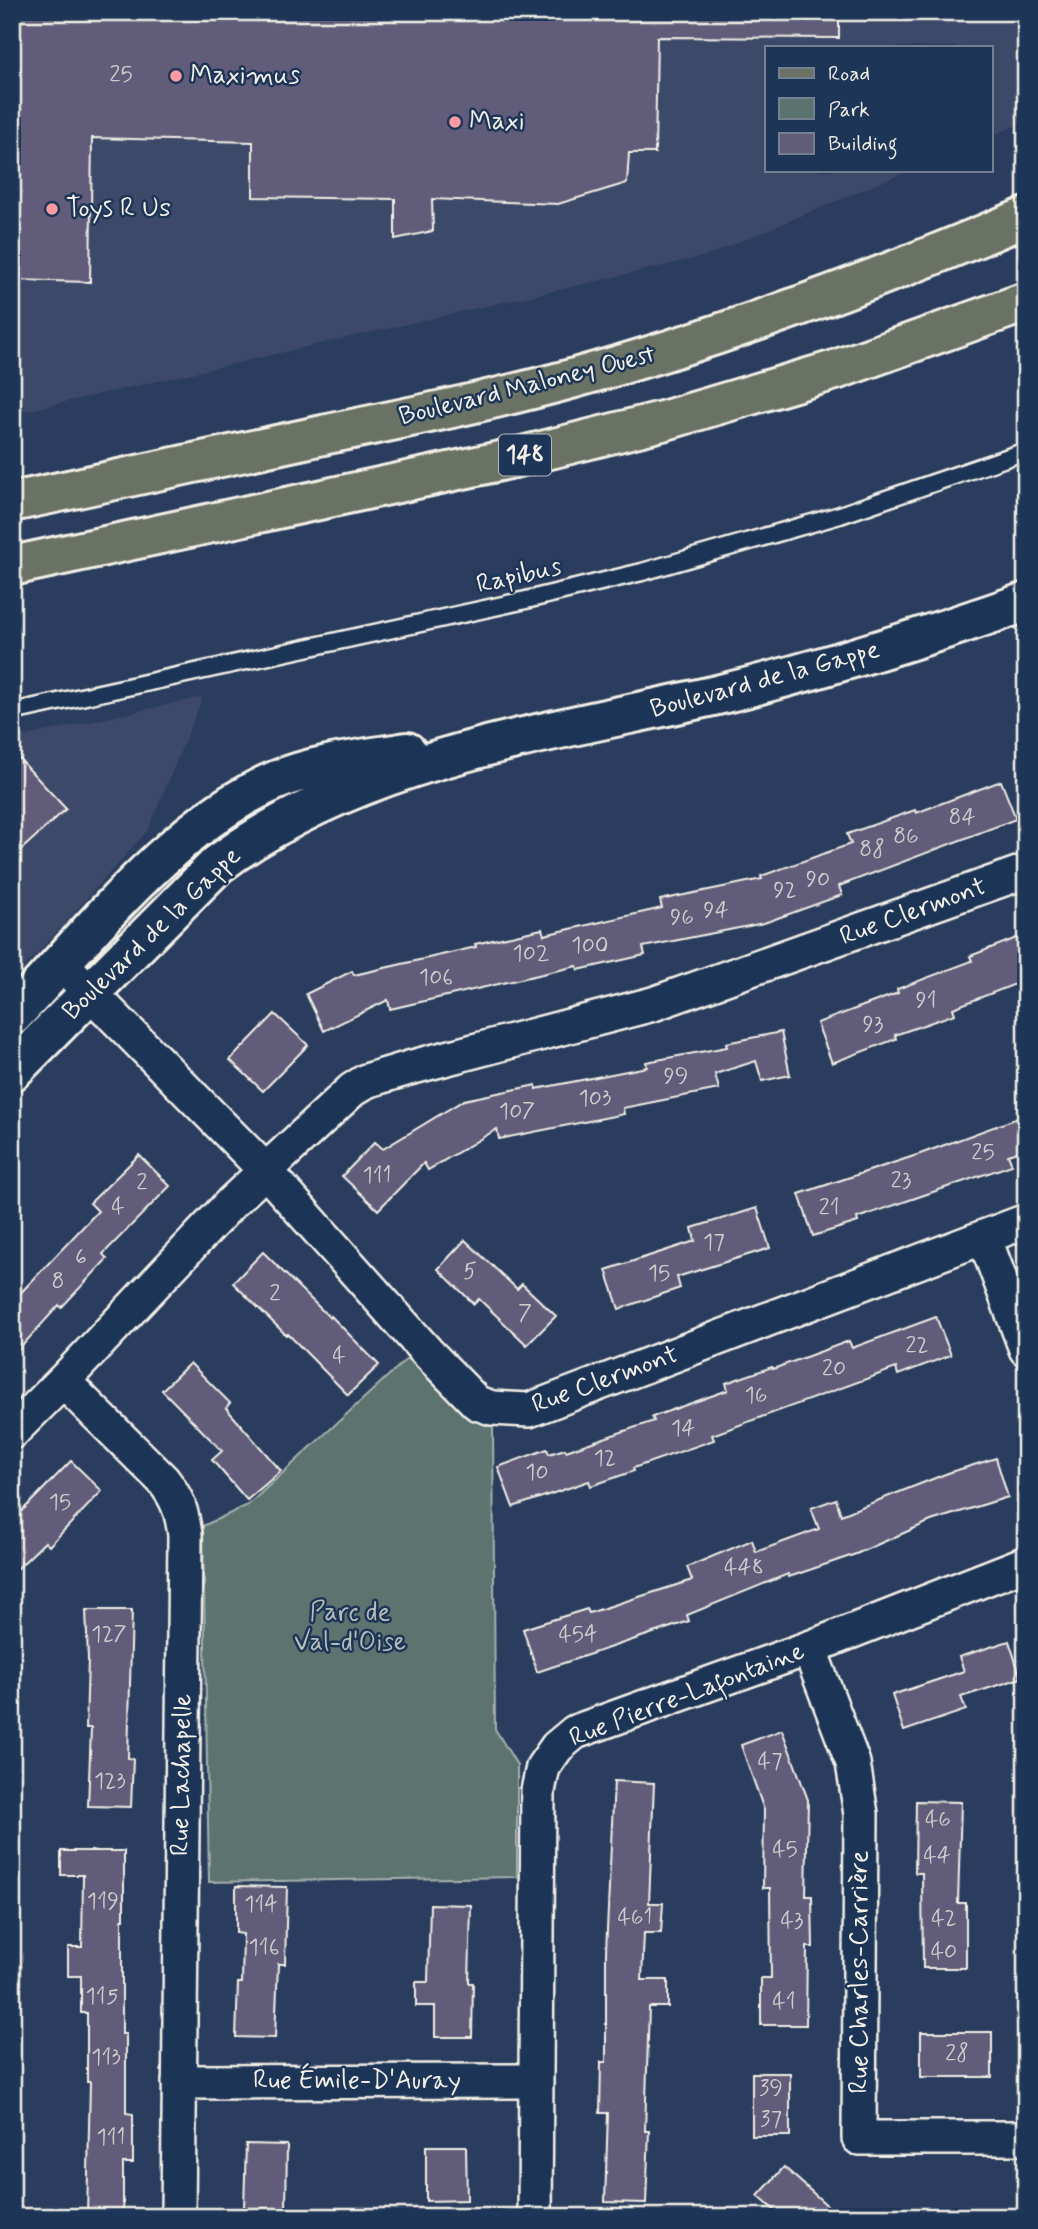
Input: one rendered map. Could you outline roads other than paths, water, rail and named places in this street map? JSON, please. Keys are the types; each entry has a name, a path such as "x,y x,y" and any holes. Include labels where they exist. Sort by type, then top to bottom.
{"main road":[{"name":"Boulevard Maloney Ouest","path":"12,502 460,406 571,379 764,320 909,266 1026,217"},
{"name":"148","path":"12,566 526,455 634,429 835,370 1026,302"}],"street":[{"name":"Boulevard de la Gappe","path":"12,1071 217,865 255,838 314,807 374,781 429,762 500,742 718,695 809,672 1026,602"},
{"name":"Boulevard de la Gappe","path":"12,1016 167,853 220,811 247,794 296,774 329,765 500,742"},
{"name":"Rue Clermont","path":"265,1170 352,1090 366,1081 653,1004 1026,871"},
{"name":"Rue Clermont","path":"61,963 265,1170 427,1352 477,1403 492,1408 528,1410 1026,1222"},
{"path":"12,1432 265,1170"},
{"path":"984,1237 1026,1349"},
{"name":"Rue Lachapelle","path":"63,1381 163,1479 175,1495 185,1535 178,2217"},
{"name":"Rue Pierre-Lafontaine","path":"535,2217 538,1791 542,1767 557,1747 576,1732 809,1648 1026,1563"},
{"name":"Rue Charles-Carrière","path":"809,1648 853,1763 861,1814 859,2138 1026,2138"},
{"name":"Rue Émile-D'Auray","path":"179,2082 534,2081"}],"lane":[{"name":"Rapibus","path":"12,712 610,580 840,515 1026,451"}],"place":[{"name":"Maximus","path":"176,76"},
{"name":"Maxi","path":"455,122"},
{"name":"Toys R Us","path":"52,209"}],"park label":[{"name":"Parc de Val-d'Oise","path":"350,1628"}]}
